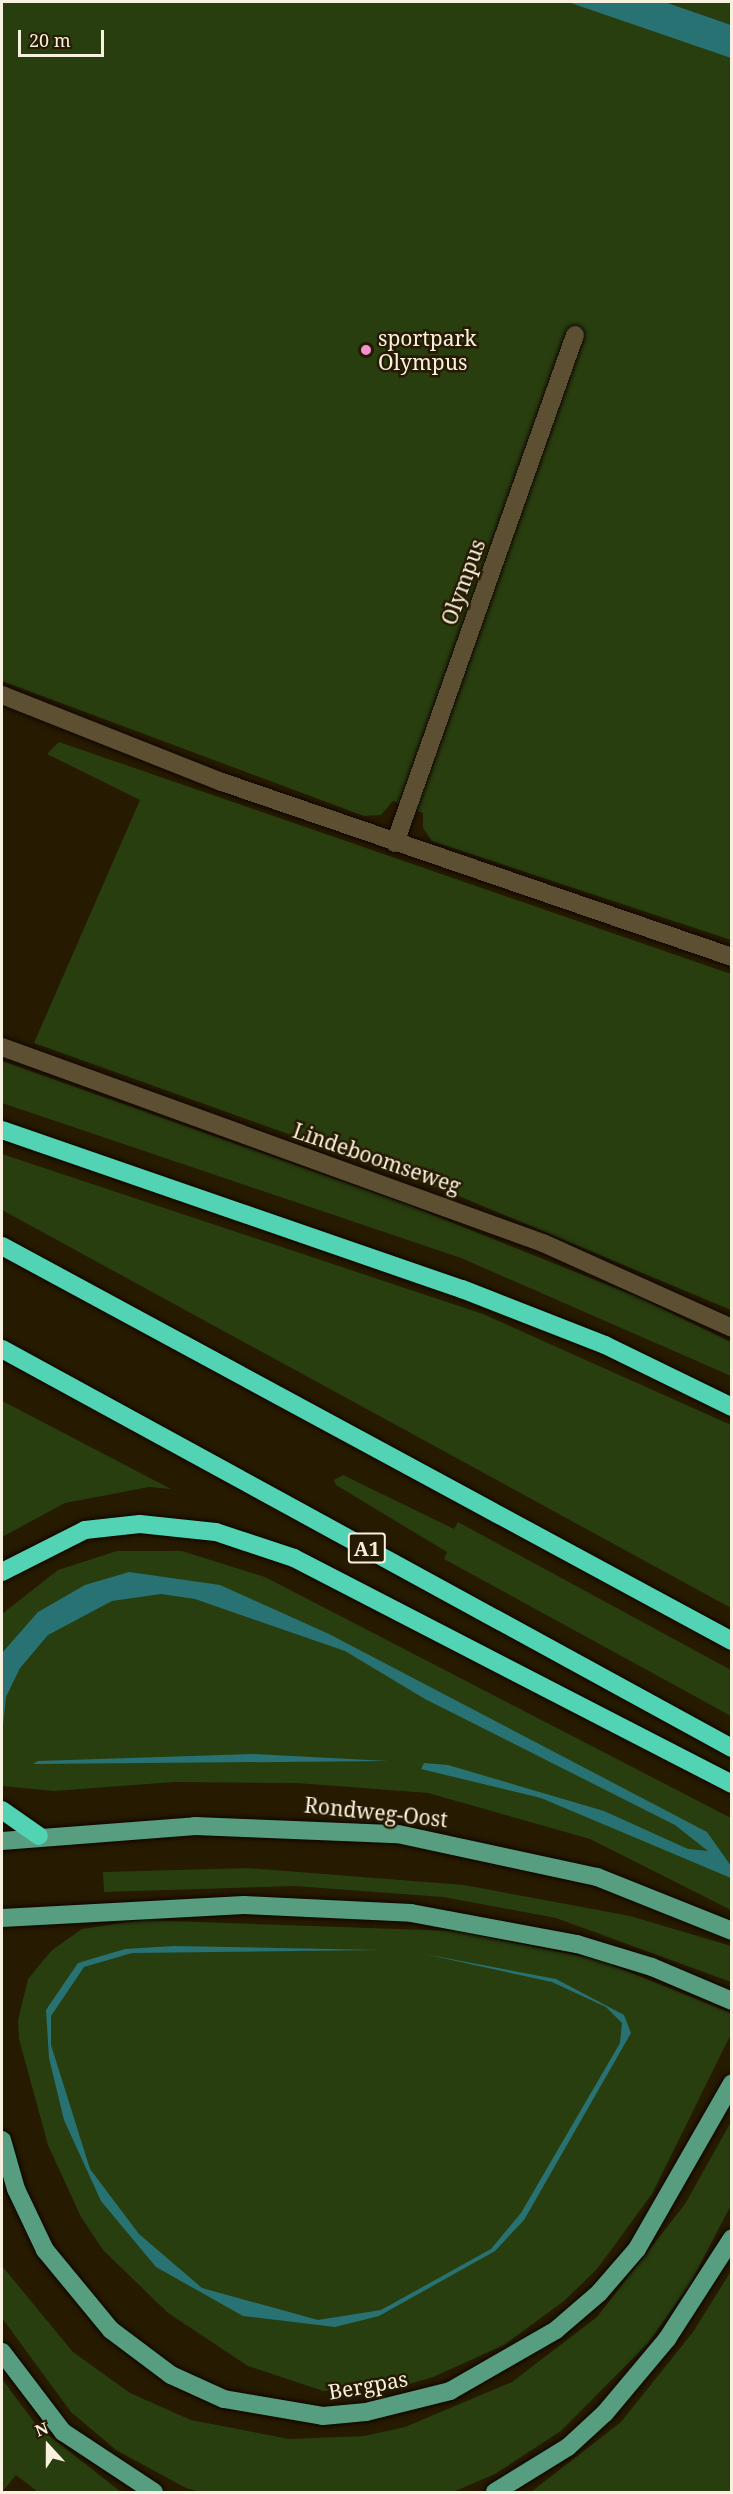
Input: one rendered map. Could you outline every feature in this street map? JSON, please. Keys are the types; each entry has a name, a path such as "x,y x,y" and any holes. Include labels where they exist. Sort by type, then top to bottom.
{"highway":[{"path":"2,1130 462,1289 605,1345 732,1407"},
{"path":"2,1246 732,1641"},
{"name":"A1","path":"2,1349 732,1748"},
{"name":"A1","path":"2,1572 86,1530 140,1524 216,1532 294,1558 732,1784"},
{"path":"2,1810 39,1836"}],"main road":[{"name":"Rondweg-Oost","path":"2,1841 39,1836 248,1825 436,1839 597,1877 732,1930"},
{"path":"2,1918 244,1905 411,1913 577,1944 732,2001"},
{"name":"Bergpas","path":"2,2140 16,2190 45,2250 111,2330 171,2375 224,2399 323,2416 366,2412 450,2391 556,2330 599,2293 637,2249 732,2083"},
{"path":"495,2493 568,2447 612,2405 667,2339 732,2238"},
{"path":"2,2352 63,2432 154,2493"}],"street":[{"name":"Olympus","path":"395,843 575,335"},
{"path":"2,695 395,843 732,957"},
{"name":"Lindeboomseweg","path":"2,1047 543,1243 732,1328"}],"green space":[{"name":"sportpark Olympus","path":"2,2 613,2 731,43 731,940 432,841 423,828 423,813 393,801 381,815 364,816 2,681"},
{"path":"665,2 731,2 731,25"},
{"path":"59,742 731,974 731,1310 447,1191 34,1043 140,800 47,754"},
{"path":"2,1061 406,1204 638,1297 731,1342 731,1376 461,1258 2,1103"},
{"path":"2,1154 483,1314 731,1425 731,1608 2,1210"},
{"path":"2,1401 171,1489 149,1487 65,1503 2,1537"},
{"path":"343,1475 454,1529 458,1522 731,1670 731,1716 444,1559 447,1552 336,1485 334,1480"},
{"path":"117,1551 182,1551 265,1577 731,1818 731,1910 590,1839 428,1793 297,1783 174,1782 54,1791 2,1786 2,1614 58,1570"},
{"path":"248,1868 464,1885 630,1916 731,1946 731,1982 556,1918 443,1897 294,1886 104,1892 103,1872"},
{"path":"142,1920 456,1931 599,1960 731,2013 731,2034 652,2194 597,2269 564,2301 504,2345 433,2377 399,2387 323,2391 248,2366 168,2313 103,2250 81,2217 48,2145 19,2039 18,2020 28,1979 52,1950 82,1929"},
{"path":"731,2122 731,2205 690,2284 648,2343 561,2431 495,2474 453,2492 200,2492 186,2488 116,2450 71,2412 2,2318 2,2266 73,2352 130,2393 191,2420 289,2439 364,2436 405,2427 512,2382 597,2317 685,2204"},
{"path":"731,2271 731,2492 531,2492 621,2422 693,2332"},
{"path":"2,2379 37,2426 121,2492 38,2492 16,2475 2,2492"}],"water":[{"path":"568,2 665,2 731,25 731,58"},
{"path":"129,1572 220,1585 329,1634 707,1832 731,1866 731,1878 541,1798 421,1769 424,1763 448,1765 604,1811 688,1849 708,1851 675,1825 425,1699 345,1651 195,1599 161,1594 112,1601 48,1635 20,1668 6,1697 2,1735 2,1653 38,1612 85,1585"},
{"path":"252,1754 388,1761 33,1764 38,1761"},
{"path":"174,1946 381,1950 132,1953 84,1967 51,2016 51,2045 90,2169 139,2234 202,2288 318,2320 381,2310 491,2249 521,2213 620,2043 622,2023 606,2007 552,1982 424,1954 556,1979 624,2015 631,2033 524,2220 495,2251 379,2316 335,2327 243,2316 156,2267 101,2201 64,2120 49,2058 46,2010 78,1963 125,1949"}],"place":[{"name":"sportpark Olympus","path":"366,350"}]}
